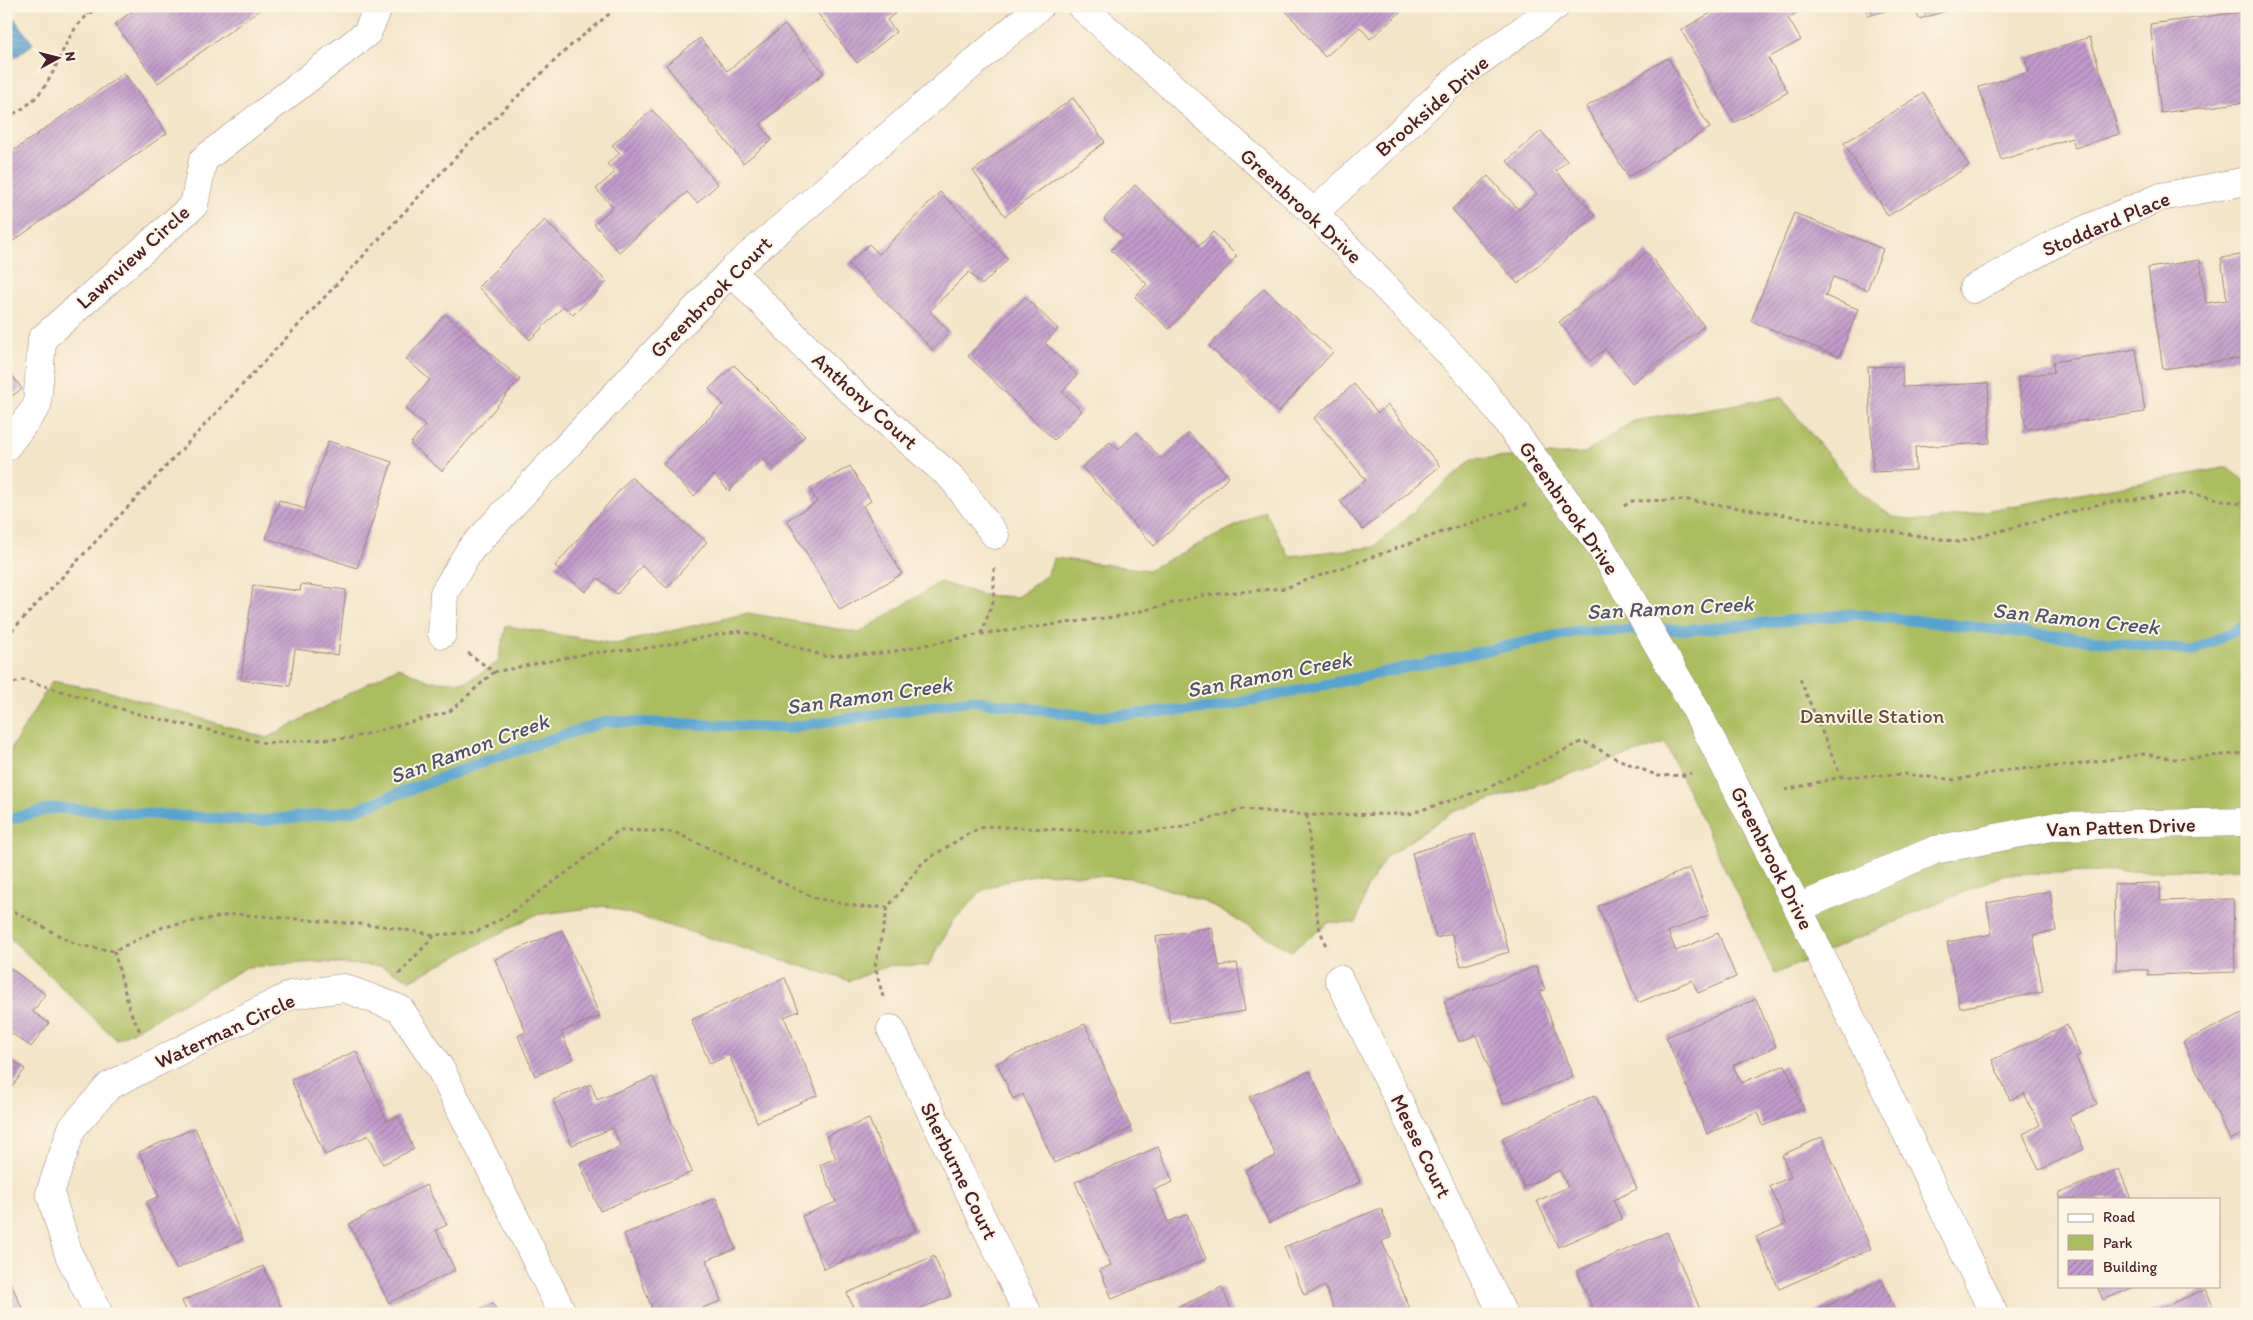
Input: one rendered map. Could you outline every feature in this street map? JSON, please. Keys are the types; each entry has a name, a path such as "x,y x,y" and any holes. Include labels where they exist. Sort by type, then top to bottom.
{"street":[{"name":"Lawnview Circle","path":"6,447 37,406 42,339 194,205 202,160 366,32 379,6"},
{"name":"Greenbrook Court","path":"442,634 444,593 470,550 731,271 1040,6"},
{"name":"Greenbrook Drive","path":"1080,6 1314,213 1475,380 1599,544 1696,710 1798,908 1994,1314"},
{"name":"Brookside Drive","path":"1314,213 1462,73 1556,6"},
{"name":"Stoddard Place","path":"1973,289 2063,238 2161,197 2247,182"},
{"name":"Anthony Court","path":"731,271 837,379 954,479 995,535"},
{"name":"Van Patten Drive","path":"1798,908 1935,850 2057,826 2247,822"},
{"name":"Meese Court","path":"1339,979 1503,1314"},
{"name":"Waterman Circle","path":"99,1314 69,1255 50,1192 72,1128 109,1086 291,995 344,988 400,1010 440,1068 563,1314"},
{"name":"Sherburne Court","path":"891,1029 1028,1314"}],"path":[{"path":"86,6 88,15"},
{"path":"6,117 18,112 34,101 58,65 64,47 82,19 101,6"},
{"path":"6,637 470,142 568,47 619,6"},
{"path":"1624,506 1632,501 1688,500 1959,542 2104,503 2189,493 2247,505"},
{"path":"6,685 24,680 142,715 265,743 351,738 449,712 494,672 590,653 649,648 738,632 772,639 824,656 885,654 981,634 1121,616 1205,595 1285,588 1444,531 1519,509 1531,503"},
{"path":"981,634 994,598 995,535"},
{"path":"6,628 10,632"},
{"path":"442,634 494,672"},
{"path":"1800,679 1842,777"},
{"path":"891,1029 875,966 888,906 922,862 966,835 985,826 1134,833 1183,827 1243,810 1307,814 1409,814 1483,790 1583,741 1613,757 1658,776 1687,775 1694,772"},
{"path":"1785,790 1842,777 1904,774 1955,780 2007,770 2074,765 2144,754 2174,759 2247,753"},
{"path":"1307,814 1318,924 1339,979"},
{"path":"6,912 15,912 77,945 114,950 163,927 235,914 383,926 435,935 476,932 504,918 578,864 618,830 674,832 815,898 860,906 888,906"},
{"path":"370,999 405,969 435,935"},
{"path":"114,950 130,1011 157,1063"}],"green space":[{"name":"Danville Station","path":"1781,397 1860,494 1893,517 1928,521 2229,467 2247,484 2247,869 2005,874 1775,974 1665,743 1453,812 1386,857 1367,888 1356,923 1330,922 1291,951 1204,901 1132,878 1043,873 1010,880 983,890 955,919 928,966 890,965 850,981 605,906 535,915 411,980 381,966 318,962 247,967 117,1040 6,934 6,757 52,681 111,692 267,738 398,667 429,681 466,682 498,662 506,626 616,644 748,613 859,633 940,582 983,595 1017,597 1047,575 1054,558 1148,570 1265,511 1289,556 1374,547 1472,459 1585,453 1633,421"}],"water":[{"path":"8,10 33,44 6,64 6,11"}],"building":[{"path":"139,6 265,6 158,83 115,24"},
{"path":"812,6 904,6 887,20 896,32 857,63"},
{"path":"1282,6 1404,6 1405,8 1370,39 1360,27 1325,57"},
{"path":"1723,6 1808,6 1788,18 1801,40 1768,58 1788,92 1734,123 1681,30"},
{"path":"1865,6 1899,6 1899,7 1868,16"},
{"path":"1915,6 1960,6 1960,7 1919,19"},
{"path":"2242,12 2247,46 2247,102 2161,113 2150,24"},
{"path":"785,25 824,73 760,124 772,140 743,163 666,65 700,38 727,71"},
{"path":"2090,37 2119,134 2075,148 2072,138 2001,160 1979,87 2029,72 2025,58"},
{"path":"1668,58 1710,128 1628,177 1586,107"},
{"path":"124,73 167,133 6,246 6,156"},
{"path":"1924,93 1969,166 1888,216 1844,143"},
{"path":"1073,98 1105,142 1005,216 973,171"},
{"path":"652,110 718,184 697,203 687,192 619,252 594,224 613,207 596,189 615,172 607,164 620,153 612,145"},
{"path":"1541,131 1567,161 1556,171 1595,215 1518,284 1452,209 1488,176 1519,210 1537,194 1507,161"},
{"path":"1135,185 1199,246 1213,232 1237,256 1169,329 1135,297 1147,284 1111,250 1123,237 1104,219"},
{"path":"940,192 1008,259 982,285 969,272 930,311 950,332 933,350 848,264 869,244 879,254"},
{"path":"1794,213 1883,249 1867,290 1833,277 1825,296 1858,309 1839,357 1751,321"},
{"path":"545,220 607,282 573,315 564,306 530,340 478,287"},
{"path":"1647,252 1704,326 1632,383 1605,349 1590,361 1559,322"},
{"path":"2247,254 2247,357 2163,369 2148,268 2200,260 2206,303 2227,300 2221,258"},
{"path":"1264,288 1333,352 1278,412 1209,346"},
{"path":"1025,297 1058,329 1045,343 1077,375 1062,392 1082,411 1054,440 968,356"},
{"path":"445,314 520,379 442,471 410,444 425,426 405,409 430,380 406,359"},
{"path":"2136,349 2145,412 2026,429 2018,377 2054,372 2053,362"},
{"path":"734,365 805,436 772,468 763,458 729,491 714,475 694,496 663,464 723,404 709,389"},
{"path":"1902,366 1903,387 1988,383 1990,443 1915,447 1916,470 1873,472 1868,367"},
{"path":"6,367 22,389 6,400"},
{"path":"1354,384 1378,413 1388,405 1440,466 1363,530 1340,501 1366,480 1314,418"},
{"path":"1137,432 1161,459 1189,433 1229,477 1154,546 1082,467 1110,442 1118,450"},
{"path":"328,441 392,462 357,568 266,538 279,500 305,509"},
{"path":"850,466 871,501 863,506 902,574 840,610 787,520 817,502 810,489"},
{"path":"631,477 707,542 667,588 642,566 617,594 598,578 585,592 555,566"},
{"path":"301,584 346,590 338,655 295,649 290,686 241,680 253,585 300,591"},
{"path":"1475,834 1509,952 1461,966 1452,934 1436,938 1412,853"},
{"path":"1690,868 1709,915 1668,932 1676,951 1718,933 1736,977 1698,993 1692,980 1638,1003 1598,906"},
{"path":"2160,883 2160,901 2233,899 2235,972 2148,975 2148,970 2116,970 2114,884"},
{"path":"2050,891 2056,931 2033,935 2043,992 1960,1008 1947,942 1992,934 1987,903"},
{"path":"1212,927 1219,966 1237,963 1245,1011 1170,1023 1156,937"},
{"path":"562,930 600,1016 561,1032 573,1059 535,1076 518,1036 526,1032 495,959"},
{"path":"6,965 45,994 33,1012 49,1023 31,1047 7,1030 6,1032"},
{"path":"1536,966 1545,990 1540,991 1573,1077 1503,1104 1476,1035 1459,1042 1444,1001"},
{"path":"785,978 799,1011 784,1017 818,1095 757,1122 729,1055 710,1064 691,1020"},
{"path":"1756,999 1776,1047 1733,1065 1741,1083 1785,1065 1804,1109 1763,1126 1758,1112 1707,1134 1666,1037"},
{"path":"2247,1011 2247,1132 2230,1140 2183,1042"},
{"path":"1085,1024 1131,1128 1054,1163 1023,1094 1013,1099 997,1063"},
{"path":"2067,1025 2080,1055 2076,1057 2097,1104 2069,1117 2084,1149 2039,1170 2023,1134 2040,1125 2024,1093 2010,1100 1992,1060"},
{"path":"356,1051 387,1121 398,1116 414,1149 383,1164 369,1135 325,1155 291,1080"},
{"path":"6,1055 25,1069 6,1095"},
{"path":"1310,1071 1360,1182 1269,1223 1245,1170 1276,1156 1249,1097"},
{"path":"653,1077 692,1172 600,1211 580,1164 621,1147 613,1128 572,1145 553,1100 591,1084 597,1100"},
{"path":"1595,1095 1637,1189 1613,1200 1622,1219 1558,1247 1537,1201 1568,1187 1560,1170 1524,1187 1502,1138"},
{"path":"869,1119 916,1231 824,1269 802,1216 836,1202 820,1165 836,1158 826,1136"},
{"path":"195,1128 243,1239 176,1269 146,1202 159,1196 139,1152"},
{"path":"1822,1137 1871,1249 1779,1289 1756,1237 1786,1224 1770,1186 1791,1177 1782,1155"},
{"path":"1158,1147 1173,1182 1154,1190 1168,1222 1187,1214 1206,1259 1112,1299 1100,1270 1111,1265 1075,1182"},
{"path":"2119,1169 2131,1198 2061,1198 2059,1193"},
{"path":"426,1185 447,1225 436,1230 455,1270 389,1303 349,1224"},
{"path":"716,1198 736,1249 706,1260 721,1301 702,1308 704,1314 654,1314 624,1234"},
{"path":"1381,1208 1392,1237 1382,1241 1412,1314 1336,1314 1325,1286 1304,1295 1284,1247"},
{"path":"1667,1232 1702,1314 1595,1314 1577,1271"},
{"path":"934,1256 951,1296 912,1312 912,1314 856,1314 847,1293"},
{"path":"263,1266 284,1314 188,1314 182,1301"},
{"path":"6,1273 25,1314 6,1314"},
{"path":"1882,1280 1897,1314 1815,1314 1814,1312"},
{"path":"1222,1287 1233,1314 1163,1314"},
{"path":"2098,1288 2132,1288 2103,1300"},
{"path":"2206,1289 2216,1314 2146,1314"},
{"path":"493,1303 498,1314 468,1314"}],"waterway":[{"name":"San Ramon Creek","path":"6,820 54,808 260,821 353,811 488,760 607,721 788,728 971,700 1092,717 1215,708 1578,631 1705,629 1854,614 2192,651 2247,625"}]}
